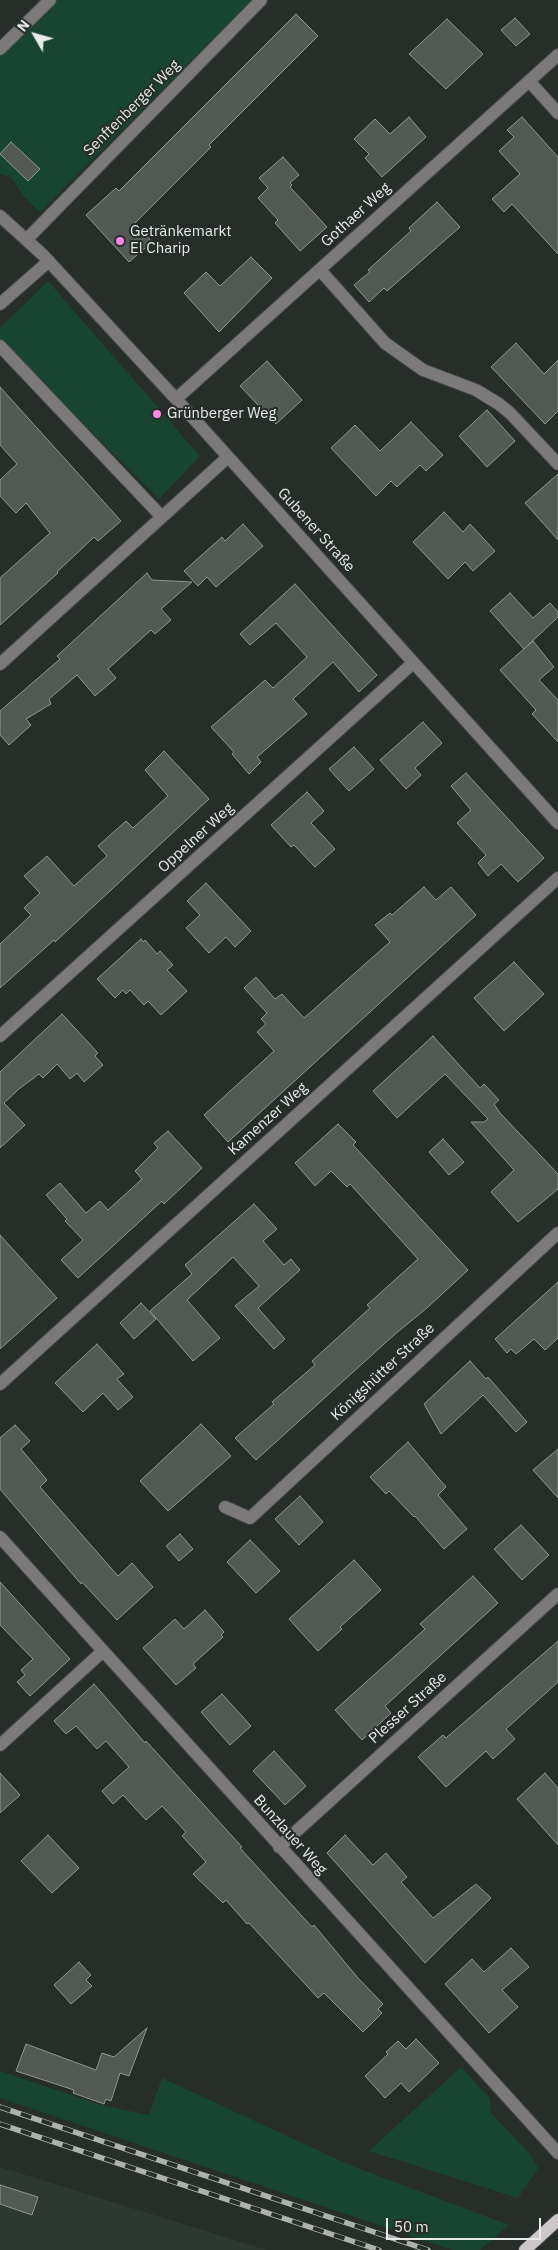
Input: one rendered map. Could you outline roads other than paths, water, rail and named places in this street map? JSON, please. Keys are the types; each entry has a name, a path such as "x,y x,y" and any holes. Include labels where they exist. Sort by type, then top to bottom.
{"main road":[{"path":"525,2250 558,2220"}],"street":[{"path":"0,49 50,0"},
{"name":"Senftenberger Weg","path":"27,239 261,0"},
{"name":"Gothaer Weg","path":"176,399 558,54"},
{"path":"529,81 558,113"},
{"name":"Gubener Straße","path":"0,216 49,261 176,399 558,823"},
{"path":"0,304 49,261"},
{"path":"320,270 385,343 423,370 476,390 499,404 558,464"},
{"path":"0,346 162,516"},
{"path":"0,664 228,457"},
{"name":"Oppelner Weg","path":"0,1036 413,663"},
{"name":"Kamenzer Weg","path":"0,1384 558,878"},
{"name":"Königshütter Straße","path":"225,1507 250,1518 558,1233"},
{"name":"Bunzlauer Weg","path":"0,1537 102,1652 558,2153"},
{"name":"Plesser Straße","path":"279,1847 558,1594"},
{"path":"0,1745 102,1652"}],"railway":[{"path":"0,2107 428,2250"},
{"path":"0,2124 379,2250"}],"place":[{"name":"Getränkemarkt El Charip","path":"120,241"},
{"name":"Grünberger Weg","path":"157,414"}]}
